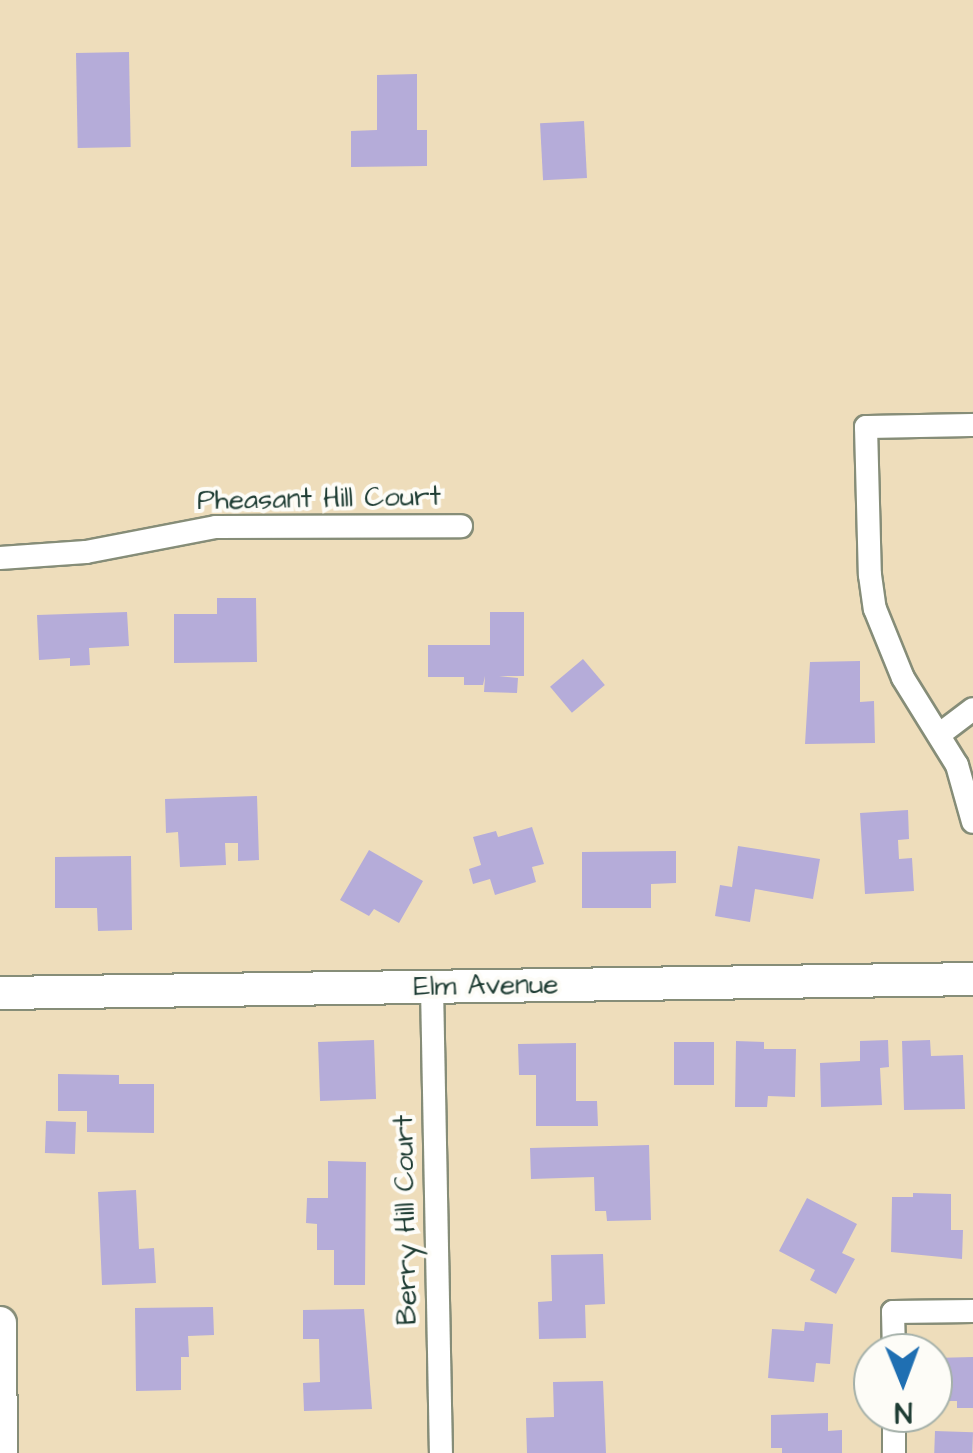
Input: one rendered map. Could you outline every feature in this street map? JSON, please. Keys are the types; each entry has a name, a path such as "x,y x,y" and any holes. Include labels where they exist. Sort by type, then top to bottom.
{"street":[{"path":"973,425 866,427 876,609 903,678 957,766 973,822"},
{"name":"Pheasant Hill Court","path":"0,558 86,552 216,527 461,526"},
{"path":"940,734 973,709"},
{"name":"Elm Avenue","path":"0,994 973,978"},
{"name":"Berry Hill Court","path":"432,986 440,1453"},
{"path":"894,1333 893,1312 973,1312"},
{"path":"0,1322 1,1453"}],"building":[{"path":"129,52 131,147 78,148 76,53"},
{"path":"417,74 417,130 427,130 427,166 351,167 351,131 377,130 377,75"},
{"path":"584,121 587,178 543,180 540,123"},
{"path":"217,598 256,598 257,662 174,663 174,614 217,614"},
{"path":"127,612 129,646 89,648 90,665 70,666 70,658 39,660 37,615"},
{"path":"490,612 524,612 524,676 499,676 518,678 517,693 484,692 485,676 483,685 464,685 464,677 428,677 428,645 490,645"},
{"path":"583,659 605,685 572,713 550,687"},
{"path":"860,661 860,702 874,701 875,743 805,744 810,662"},
{"path":"257,796 259,860 238,861 238,843 225,843 226,865 180,867 178,832 166,833 165,799"},
{"path":"908,810 909,839 898,840 899,859 912,858 914,891 865,894 860,813"},
{"path":"532,827 544,864 532,867 536,882 495,895 490,879 473,884 469,869 481,865 473,837 496,831 498,837"},
{"path":"738,846 820,859 813,899 755,889 750,922 715,916 720,885 732,887"},
{"path":"369,850 423,881 399,923 374,909 369,916 340,900"},
{"path":"676,851 676,883 651,884 651,908 582,908 582,852"},
{"path":"131,856 132,930 98,931 97,908 55,908 55,857"},
{"path":"374,1040 376,1099 320,1101 318,1042"},
{"path":"888,1040 889,1067 880,1068 882,1105 821,1107 820,1063 860,1061 860,1041"},
{"path":"930,1040 931,1056 963,1055 965,1109 904,1110 902,1041"},
{"path":"736,1041 764,1042 764,1049 796,1049 795,1097 768,1096 767,1107 735,1107"},
{"path":"674,1042 714,1042 714,1085 674,1085"},
{"path":"576,1043 576,1101 597,1101 598,1126 536,1126 536,1075 519,1075 518,1044"},
{"path":"58,1074 119,1075 119,1084 154,1084 154,1133 87,1132 87,1111 58,1111"},
{"path":"46,1121 76,1122 75,1154 45,1153"},
{"path":"649,1145 651,1220 607,1221 606,1211 595,1211 594,1177 531,1179 530,1148"},
{"path":"328,1161 366,1162 365,1285 334,1285 334,1250 317,1250 317,1224 306,1223 307,1198 328,1198"},
{"path":"136,1190 139,1249 154,1248 156,1283 102,1285 98,1192"},
{"path":"913,1193 951,1194 951,1230 963,1230 962,1259 891,1252 892,1197 913,1197"},
{"path":"807,1198 857,1224 842,1253 855,1259 836,1294 810,1280 815,1270 779,1251"},
{"path":"603,1254 605,1304 585,1305 586,1338 539,1339 538,1302 552,1301 551,1255"},
{"path":"213,1307 214,1335 188,1336 189,1357 181,1357 181,1390 136,1391 135,1308"},
{"path":"364,1309 372,1409 304,1411 303,1383 320,1382 319,1339 303,1339 303,1310"},
{"path":"805,1322 833,1324 830,1364 816,1363 814,1382 768,1378 772,1329 804,1331"},
{"path":"973,1357 973,1408 957,1408 957,1401 953,1401 953,1358"},
{"path":"603,1381 606,1453 527,1453 526,1418 554,1417 553,1382"},
{"path":"828,1413 828,1431 842,1430 842,1453 782,1453 782,1448 771,1448 771,1415"},
{"path":"973,1432 972,1453 934,1453 935,1433"}]}
